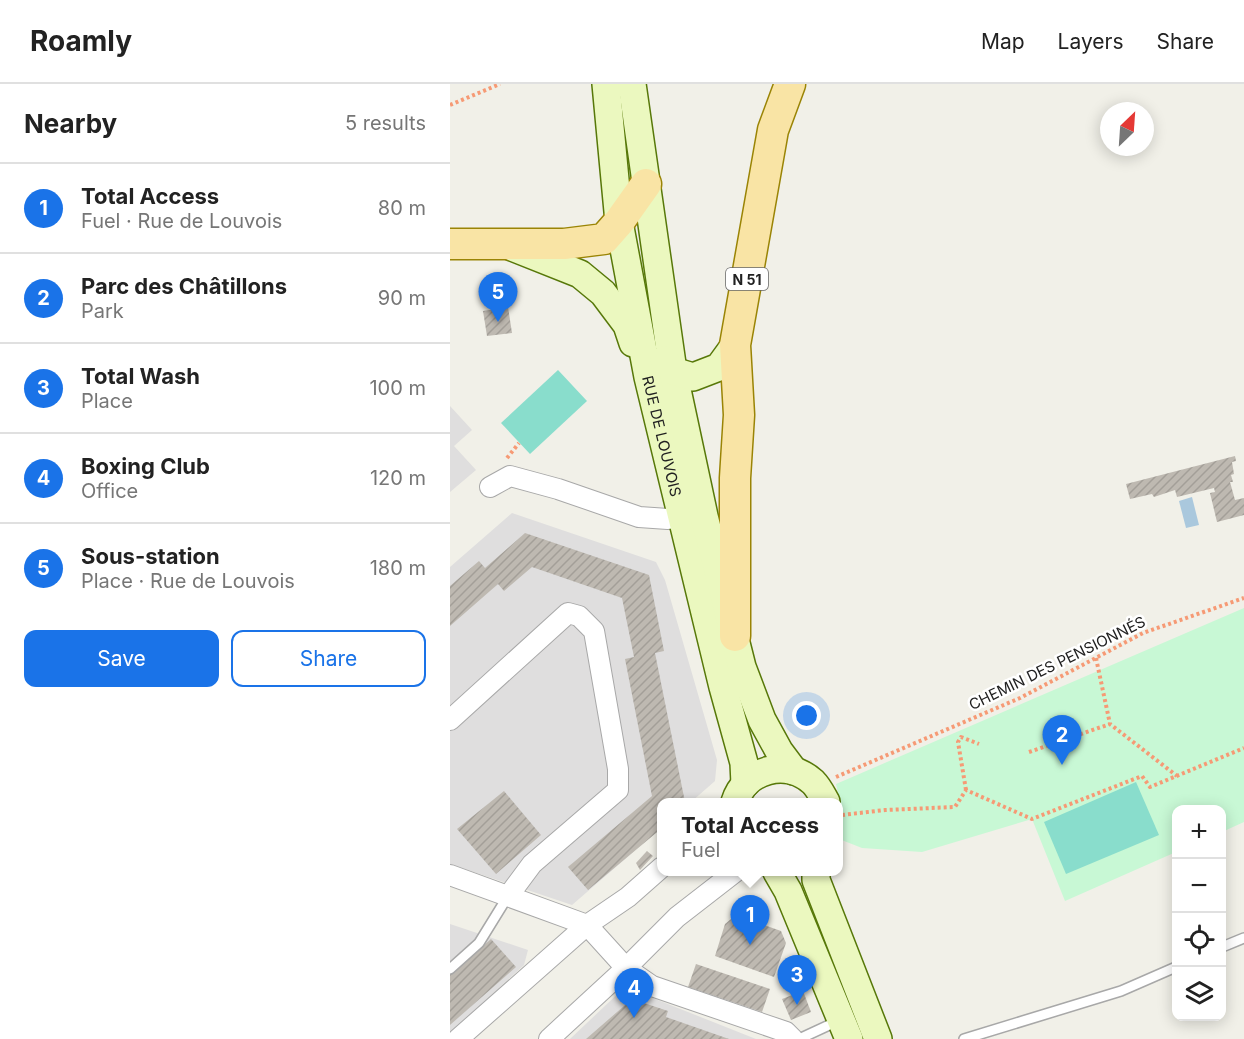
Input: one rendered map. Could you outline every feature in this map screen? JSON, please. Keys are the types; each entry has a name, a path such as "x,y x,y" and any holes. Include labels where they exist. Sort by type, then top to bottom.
{"main road":[{"name":"N 51","path":"735,636 735,478 739,415 735,345 773,130 790,84"},
{"path":"450,244 564,244 604,239 646,184"}],"street":[{"name":"RUE DE LOUVOIS","path":"606,84 619,222 648,377 723,687 744,763 737,797"},
{"name":"RUE DE LOUVOIS","path":"632,84 673,372 704,516 742,667 762,720 779,751 794,771 812,781 822,795"},
{"path":"490,487 510,476 558,489 639,517 668,519 680,503 627,325 603,293 580,274 505,244"},
{"path":"633,298 652,344 673,372 693,378 719,368 735,345"},
{"path":"450,720 568,613 579,616 594,631 618,769 618,790 532,864 509,895"},
{"path":"737,797 752,778 768,770 794,771"},
{"path":"458,1039 587,925 628,897 657,871"},
{"path":"450,875 587,925 627,968 652,986 786,1032 793,1039"},
{"path":"549,1039 627,968 677,917 730,876"},
{"path":"779,876 788,891 845,1029"},
{"path":"816,876 878,1039"}],"lane":[{"path":"450,969 479,942 509,895"},
{"path":"1226,945 1244,938"},
{"path":"964,1039 1120,991 1172,969"},
{"path":"799,1039 845,1029"}],"path":[{"path":"450,105 500,84"},
{"name":"CHEMIN DES PENSIONNÉS","path":"822,795 837,777 1020,698 1143,633 1244,598"},
{"path":"1096,658 1110,724 1177,776"},
{"path":"1029,752 1110,724"},
{"path":"843,815 895,809 955,807 966,790 958,742 962,737 979,744"},
{"path":"966,790 1032,819 1142,776 1150,787 1244,748"}],"shaded area":[{"path":"558,370 587,401 530,454 501,423"},
{"path":"450,406 472,430 454,446 476,470 450,492"},
{"path":"1192,497 1199,525 1186,528 1179,501"},
{"path":"512,513 656,562 665,580 717,760 715,781 696,798 657,798 657,831 572,905 450,864 450,567"},
{"path":"1136,782 1159,835 1066,874 1044,822"},
{"path":"450,924 528,950 524,965 450,1033"},
{"path":"625,987 756,1039 570,1039"}],"green space":[{"path":"1244,608 1244,822 1226,830 1226,805 1172,805 1172,854 1065,901 1032,819 922,852 862,848 843,841 843,798 838,798 836,784"}],"building":[{"path":"508,307 512,333 487,336 483,311"},
{"path":"1235,456 1236,461 1232,462 1234,474 1231,475 1233,482 1230,482 1235,500 1244,498 1244,515 1217,522 1210,493 1215,492 1214,488 1177,497 1175,490 1154,497 1152,494 1130,499 1126,484"},
{"path":"525,533 649,575 664,651 655,653 684,798 657,798 657,832 588,890 568,867 652,796 625,659 634,657 622,598 532,567 504,591 498,584 450,626 450,586 479,561 485,568"},
{"path":"504,791 541,835 496,874 457,829"},
{"path":"647,851 653,856 640,870 636,863"},
{"path":"736,915 781,931 786,943 774,977 715,956 725,924"},
{"path":"491,939 516,967 450,1025 450,975"},
{"path":"696,964 770,989 762,1012 688,987"},
{"path":"803,991 811,1012 791,1020 782,999"},
{"path":"632,999 668,1011 666,1017 729,1039 586,1039"}],"place":[{"name":"Sous-station","path":"498,322"},
{"name":"Parc des Châtillons","path":"1062,765"},
{"name":"Total Access","path":"750,945"},
{"name":"Total Wash","path":"797,1005"},
{"name":"Boxing Club","path":"634,1018"}]}
